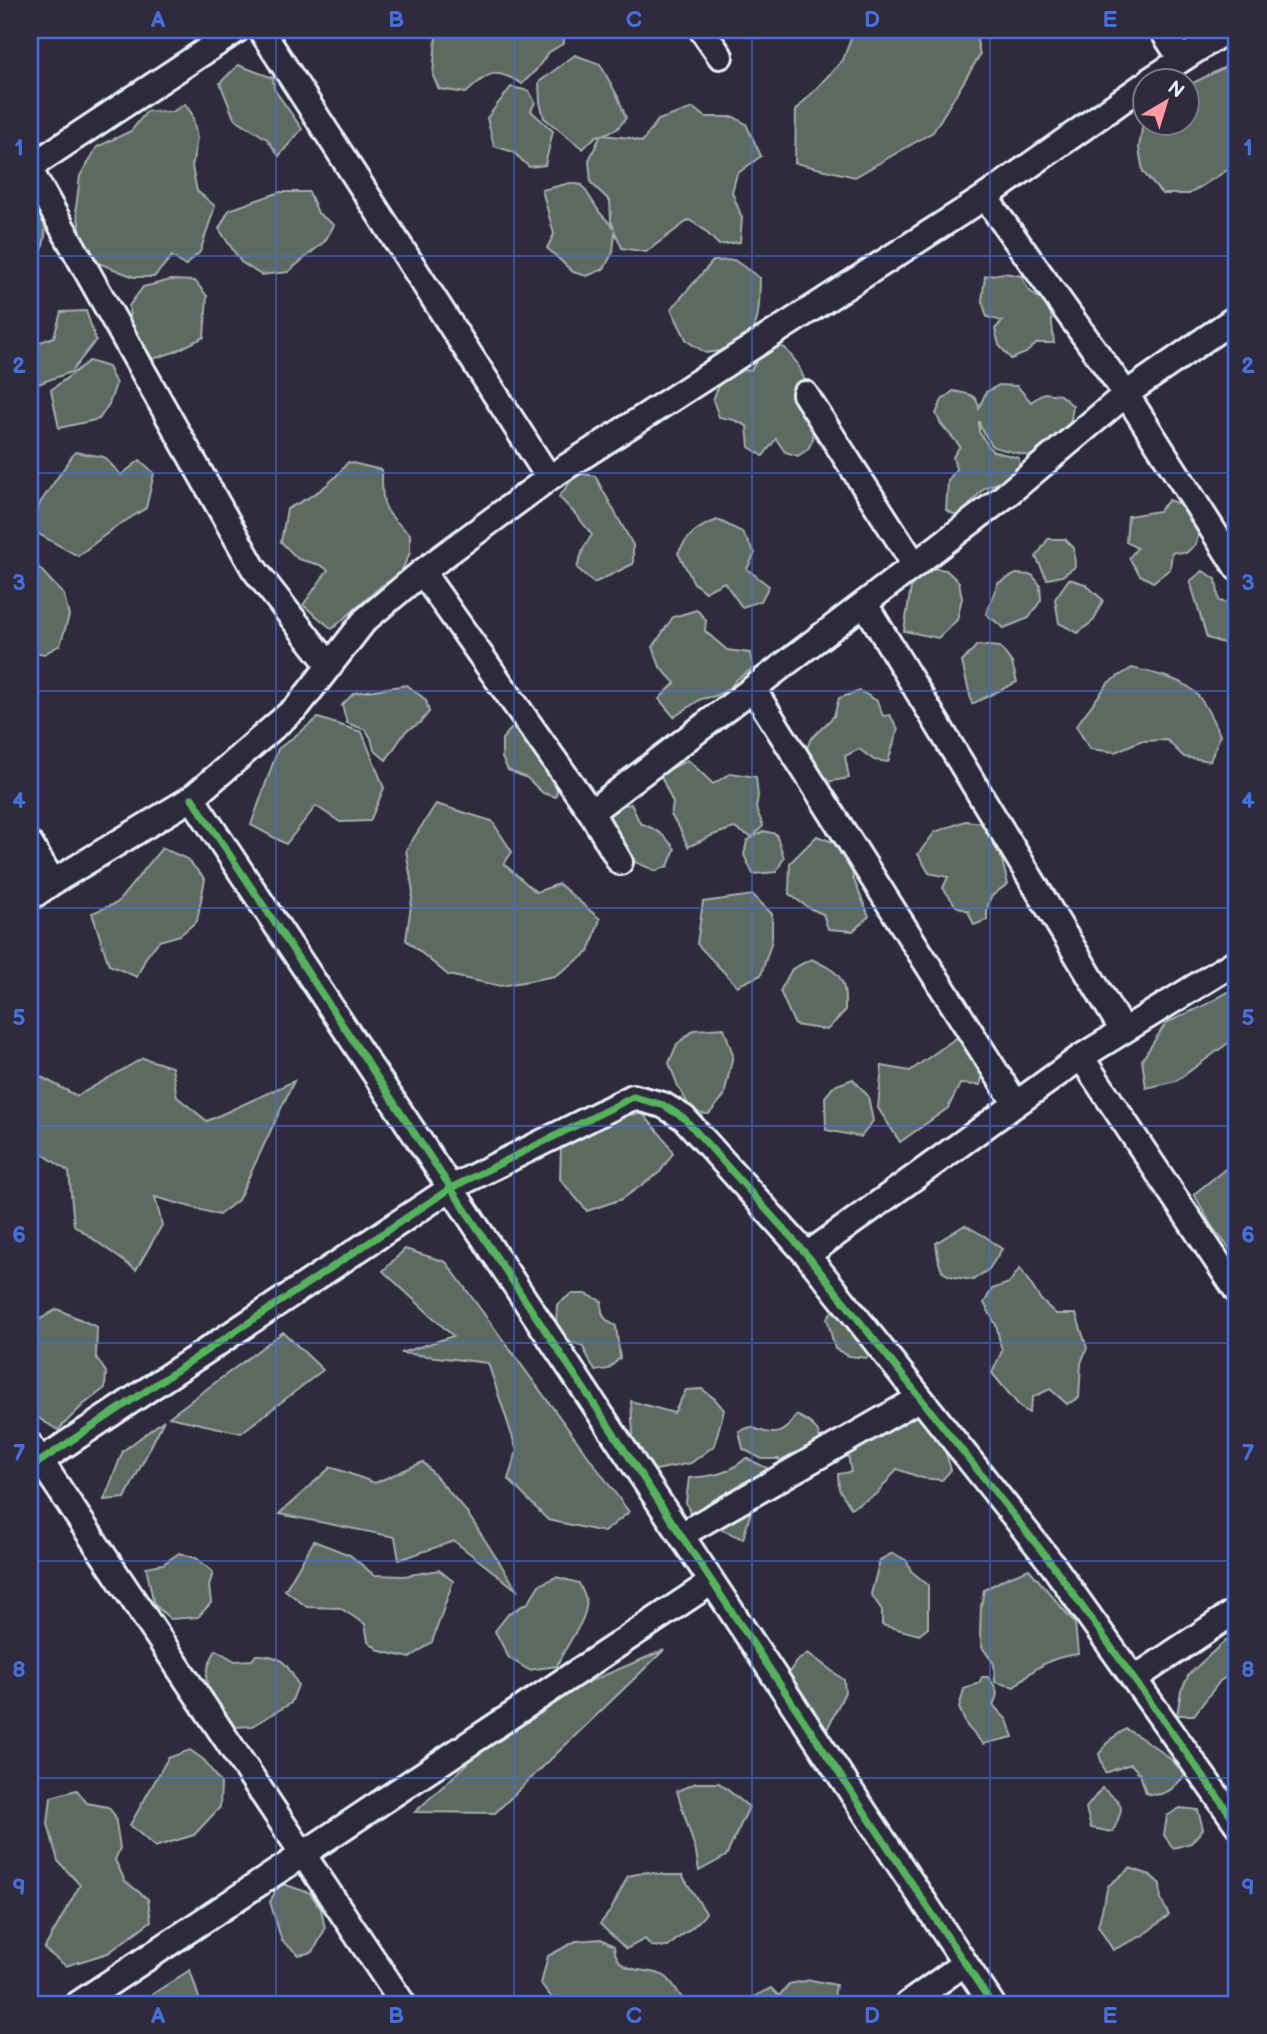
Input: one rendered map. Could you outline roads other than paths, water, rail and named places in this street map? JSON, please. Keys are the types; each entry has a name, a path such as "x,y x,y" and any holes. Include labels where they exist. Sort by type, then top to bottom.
{"street":[{"path":"237,30 30,169 254,569 330,666"},
{"path":"261,30 550,478"},
{"path":"702,30 720,56"},
{"path":"1162,30 1181,59"},
{"path":"1171,66 1227,30"},
{"path":"30,898 192,798 298,706 365,620 422,572 550,478 985,197 1130,95"},
{"path":"985,197 1126,394 1237,568"},
{"path":"592,812 1005,495 1126,394 1237,317"},
{"path":"805,394 915,565"},
{"path":"422,572 592,812 620,862"},
{"path":"865,604 1123,1031"},
{"path":"753,689 1016,1104"},
{"path":"192,798 992,2004"},
{"path":"30,844 53,882"},
{"path":"807,1255 1081,1057 1237,961"},
{"path":"1081,1057 1237,1291"},
{"path":"403,2004 33,1458 451,1188 634,1097 663,1105 684,1118 807,1255 1052,1564 1237,1824"},
{"path":"681,1535 920,1398"},
{"path":"78,2004 712,1582"},
{"path":"1134,1679 1237,1610"},
{"path":"908,2004 965,1963"}]}
